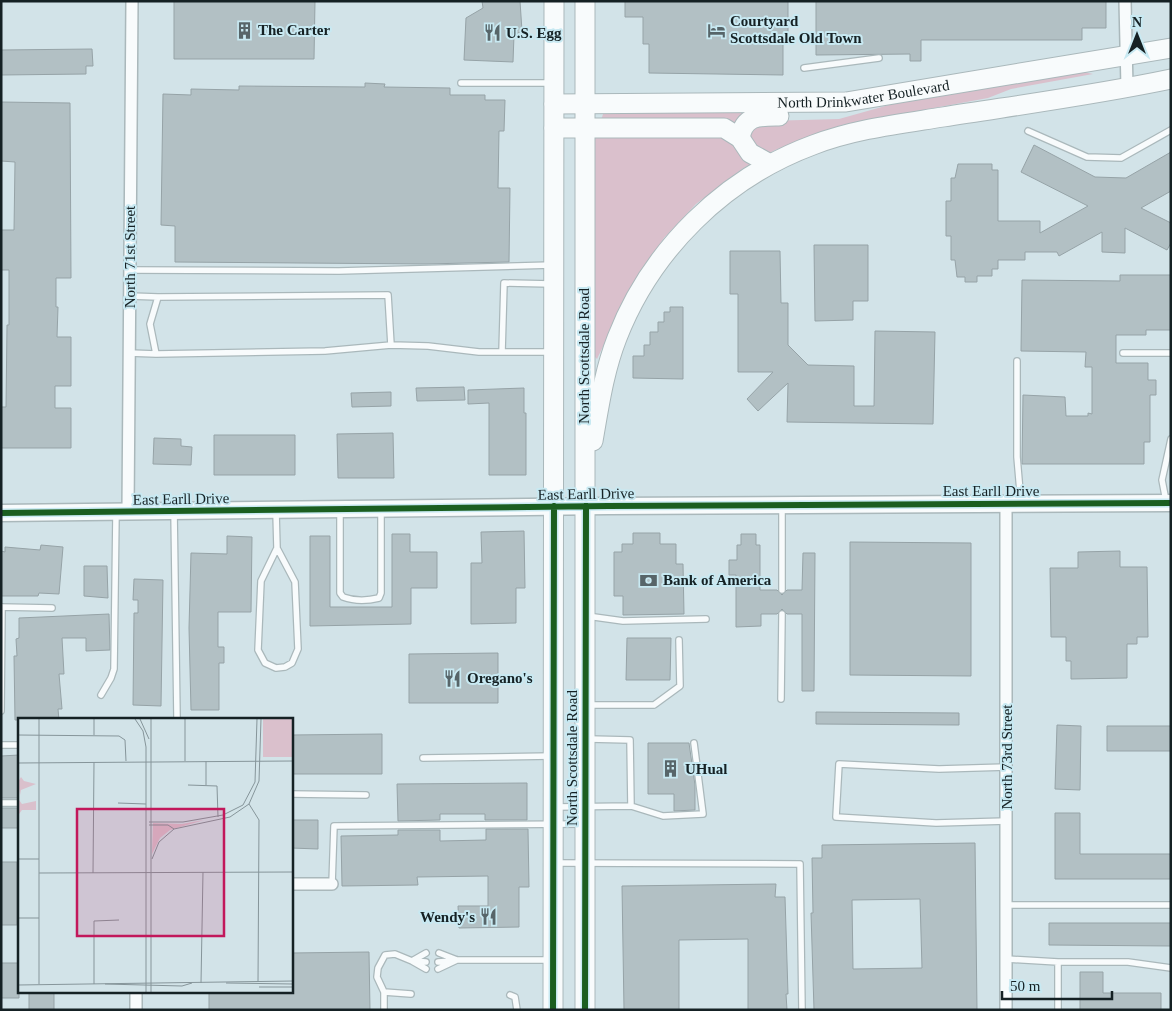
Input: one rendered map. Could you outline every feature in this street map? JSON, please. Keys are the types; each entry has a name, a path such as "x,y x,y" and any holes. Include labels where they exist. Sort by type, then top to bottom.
{"main road":[{"name":"North Scottsdale Road","path":"553,1010 554,1"},
{"name":"North Scottsdale Road","path":"584,1 584,420 586,477 584,705 585,1010"},
{"name":"North Drinkwater Boulevard","path":"554,104 804,104 858,101 1171,48"},
{"path":"586,477 601,394 610,360 628,314 654,269 687,228 725,194 770,164 814,145 856,132 1171,79"},
{"path":"740,138 744,125 754,116 806,116 858,101"},
{"path":"554,128 719,128 729,130 740,138 750,154 770,164"}],"street":[{"name":"North 71st Street","path":"122,512 129,353 132,1"},
{"path":"1125,1 1127,87"},
{"name":"East Earll Drive","path":"1,513 554,506 1169,503"},
{"name":"North 73rd Street","path":"1006,1010 1007,767 1014,504"},
{"path":"292,884 332,884"},
{"path":"136,994 136,1010"}],"lane":[{"path":"804,68 879,58"},
{"path":"461,83 554,83"},
{"path":"1028,131 1087,157 1122,158 1171,130"},
{"path":"130,270 554,274"},
{"path":"502,352 504,283 554,274"},
{"path":"130,296 388,296 391,345"},
{"path":"156,354 150,324 158,297"},
{"path":"129,353 325,351 391,345 502,352 554,352"},
{"path":"1123,353 1171,353"},
{"path":"1014,504 1017,457 1017,361"},
{"path":"1169,503 1162,480 1171,439"},
{"path":"782,505 782,590"},
{"path":"340,509 340,593 343,597 356,600 372,600 378,598 381,593 381,509"},
{"path":"276,510 277,548 295,582 298,649 292,663 285,667 276,668 265,663 258,650 261,581 277,548"},
{"path":"174,511 177,717"},
{"path":"101,695 114,669 122,512"},
{"path":"1,711 2,606 52,608"},
{"path":"781,700 782,614"},
{"path":"585,616 623,621 706,619"},
{"path":"584,705 654,705 680,686 679,640"},
{"path":"584,739 630,740 631,806"},
{"path":"332,884 334,826 584,816 631,806 663,816 703,814 694,743"},
{"path":"1,745 18,745"},
{"path":"423,758 554,756"},
{"path":"1007,767 939,769 839,764 836,816 936,823 1007,821"},
{"path":"292,794 366,795"},
{"path":"1,803 18,803"},
{"path":"554,816 584,816"},
{"path":"554,863 800,864 802,1010"},
{"path":"1007,905 1171,905"},
{"path":"412,961 426,953"},
{"path":"438,953 457,960"},
{"path":"384,1010 384,992 377,977 378,968 385,955 395,954 426,969"},
{"path":"1006,959 1058,962 1128,962 1171,968"},
{"path":"438,962 457,960 553,960"},
{"path":"438,969 457,960"},
{"path":"412,961 426,962"},
{"path":"1058,962 1058,1010"},
{"path":"384,992 411,994"},
{"path":"510,995 515,997 517,1010"}],"shaded area":[{"path":"1084,72 1093,74 1011,89 988,98 842,125 775,150 742,169 696,204 664,238 634,282 597,359 593,355 593,145 604,111 746,113 765,121 839,119 903,101"}],"building":[{"name":"The Carter","path":"174,1 315,1 314,59 174,59"},
{"name":"U.S. Egg","path":"482,1 520,1 522,31 514,35 513,62 464,60 466,18 483,8"},
{"name":"Courtyard Scottsdale Old Town","path":"625,1 788,1 788,44 783,44 783,75 649,73 649,44 643,44 643,17 625,17"},
{"path":"816,1 1106,1 1106,28 1082,28 1082,40 921,40 921,61 910,61 910,54 816,55"},
{"path":"92,49 93,66 86,66 86,74 1,75 1,50"},
{"path":"365,83 385,84 384,87 450,88 450,95 485,95 485,100 505,100 504,131 499,131 498,188 510,188 509,262 426,264 175,262 175,226 161,225 163,94 191,95 191,89 239,90 239,86 365,87"},
{"path":"1,102 70,103 71,278 56,278 56,307 58,307 57,337 71,337 71,386 55,386 55,408 71,408 71,448 1,448 1,407 6,407 9,270 1,270 1,230 14,230 15,162 1,161"},
{"path":"1034,145 1095,177 1126,178 1171,152 1171,191 1141,208 1171,223 1171,243 1167,250 1125,228 1125,253 1102,252 1102,232 1059,256 1057,252 1025,252 1025,260 998,260 998,269 992,269 992,276 977,276 977,282 965,282 965,277 957,277 955,260 951,260 951,236 946,236 946,201 951,201 951,178 955,178 958,164 992,164 992,170 998,170 998,221 1040,221 1040,233 1088,206 1021,172"},
{"path":"814,245 868,245 868,301 853,301 853,320 815,321"},
{"path":"730,251 780,251 781,303 788,303 788,345 808,365 854,366 854,406 874,406 875,331 935,332 933,424 787,422 788,383 758,411 747,399 773,372 738,372 738,294 730,294"},
{"path":"1120,275 1171,275 1171,330 1146,330 1146,335 1116,335 1116,363 1148,363 1148,380 1156,380 1156,395 1150,395 1150,442 1144,442 1144,464 1022,464 1023,395 1065,397 1066,416 1088,416 1088,413 1092,414 1092,367 1085,367 1086,352 1021,351 1022,280 1120,281"},
{"path":"670,307 683,307 683,379 633,378 633,356 644,356 644,345 650,345 650,332 658,332 658,322 664,322 664,312 670,312"},
{"path":"464,387 465,400 417,401 416,388"},
{"path":"524,388 526,475 489,475 489,403 468,404 468,390"},
{"path":"391,392 391,406 352,407 351,393"},
{"path":"393,433 394,478 338,478 337,434"},
{"path":"214,435 295,435 295,475 214,475"},
{"path":"154,438 181,439 181,446 192,447 191,465 153,464"},
{"path":"524,531 525,588 516,588 516,623 471,624 471,563 482,563 481,532"},
{"name":"Bank of America","path":"633,533 660,533 660,544 676,544 676,564 683,564 684,614 623,615 623,596 614,596 614,552 622,552 622,544 633,544"},
{"path":"392,534 410,534 410,552 437,552 437,588 411,588 411,624 310,626 310,536 330,536 330,607 392,607"},
{"path":"741,534 756,534 756,545 760,545 760,590 777,590 782,595 787,590 802,590 803,553 815,553 814,691 802,691 802,614 787,614 782,609 777,614 761,614 761,626 736,627 736,575 729,575 729,560 737,560 737,545 741,545"},
{"path":"227,536 252,537 251,612 218,612 218,647 224,647 224,663 219,663 219,710 191,710 189,628 191,553 227,554"},
{"path":"850,542 971,543 971,676 850,675"},
{"path":"41,545 63,547 59,594 39,593 38,596 1,596 1,551 5,552 5,547 40,550"},
{"path":"1120,551 1120,567 1147,567 1148,637 1137,637 1137,644 1127,644 1127,678 1071,679 1071,661 1066,661 1066,637 1051,637 1050,568 1078,568 1078,552"},
{"path":"84,566 107,566 108,598 84,596"},
{"path":"134,579 163,580 161,706 133,705 134,613 138,613 138,600 133,600"},
{"path":"109,614 110,650 86,651 86,638 62,638 64,674 59,674 62,709 58,709 59,718 18,718 18,720 15,720 14,656 17,656 16,639 19,638 19,618"},
{"path":"627,638 671,638 670,680 626,680"},
{"name":"Oregano's","path":"498,653 498,703 409,703 409,654"},
{"path":"816,712 959,713 959,725 816,724"},
{"path":"1057,725 1081,726 1080,790 1055,789"},
{"path":"1107,726 1171,726 1171,751 1107,751"},
{"path":"382,734 382,774 292,774 292,735"},
{"name":"UHual","path":"648,743 689,743 695,785 695,810 674,811 674,794 648,794"},
{"path":"18,755 18,798 1,798 1,756"},
{"path":"527,783 527,820 485,820 485,814 440,814 440,820 398,821 397,784"},
{"path":"1,808 18,808 18,828 1,828"},
{"path":"1055,813 1080,813 1080,854 1171,854 1171,879 1055,879"},
{"path":"292,820 318,820 318,849 292,848"},
{"path":"486,829 528,829 529,887 519,887 519,927 459,928 458,906 488,906 488,876 417,877 418,885 342,886 341,836 398,835 398,830 440,830 440,841 486,840"},
{"path":"975,843 977,1010 814,1010 811,913 813,913 812,858 822,858 822,845","holes":["920,899 922,968 853,969 852,900"]},
{"path":"1,862 17,862 17,925 1,925"},
{"path":"776,884 775,897 785,897 787,1010 748,1010 748,939 679,940 679,1010 624,1010 622,886"},
{"path":"1049,923 1171,923 1171,946 1049,945"},
{"path":"369,952 370,1010 209,1010 209,994 292,994 292,953"},
{"path":"1,963 18,963 19,998 1,998"},
{"path":"1080,972 1103,972 1103,993 1161,993 1161,1010 1080,1010"},
{"path":"29,994 54,994 54,1010 29,1010"}],"cycle path":[{"path":"1,513 608,506 1171,503"},
{"path":"553,1010 554,506"},
{"path":"585,1010 586,506"}],"place":[{"name":"The Carter","path":"244,30"},
{"name":"Courtyard Scottsdale Old Town","path":"716,30"},
{"name":"U.S. Egg","path":"492,33"},
{"name":"Bank of America","path":"649,580"},
{"name":"Oregano's","path":"453,678"},
{"name":"UHual","path":"671,769"},
{"name":"Wendy's","path":"489,917"}]}
